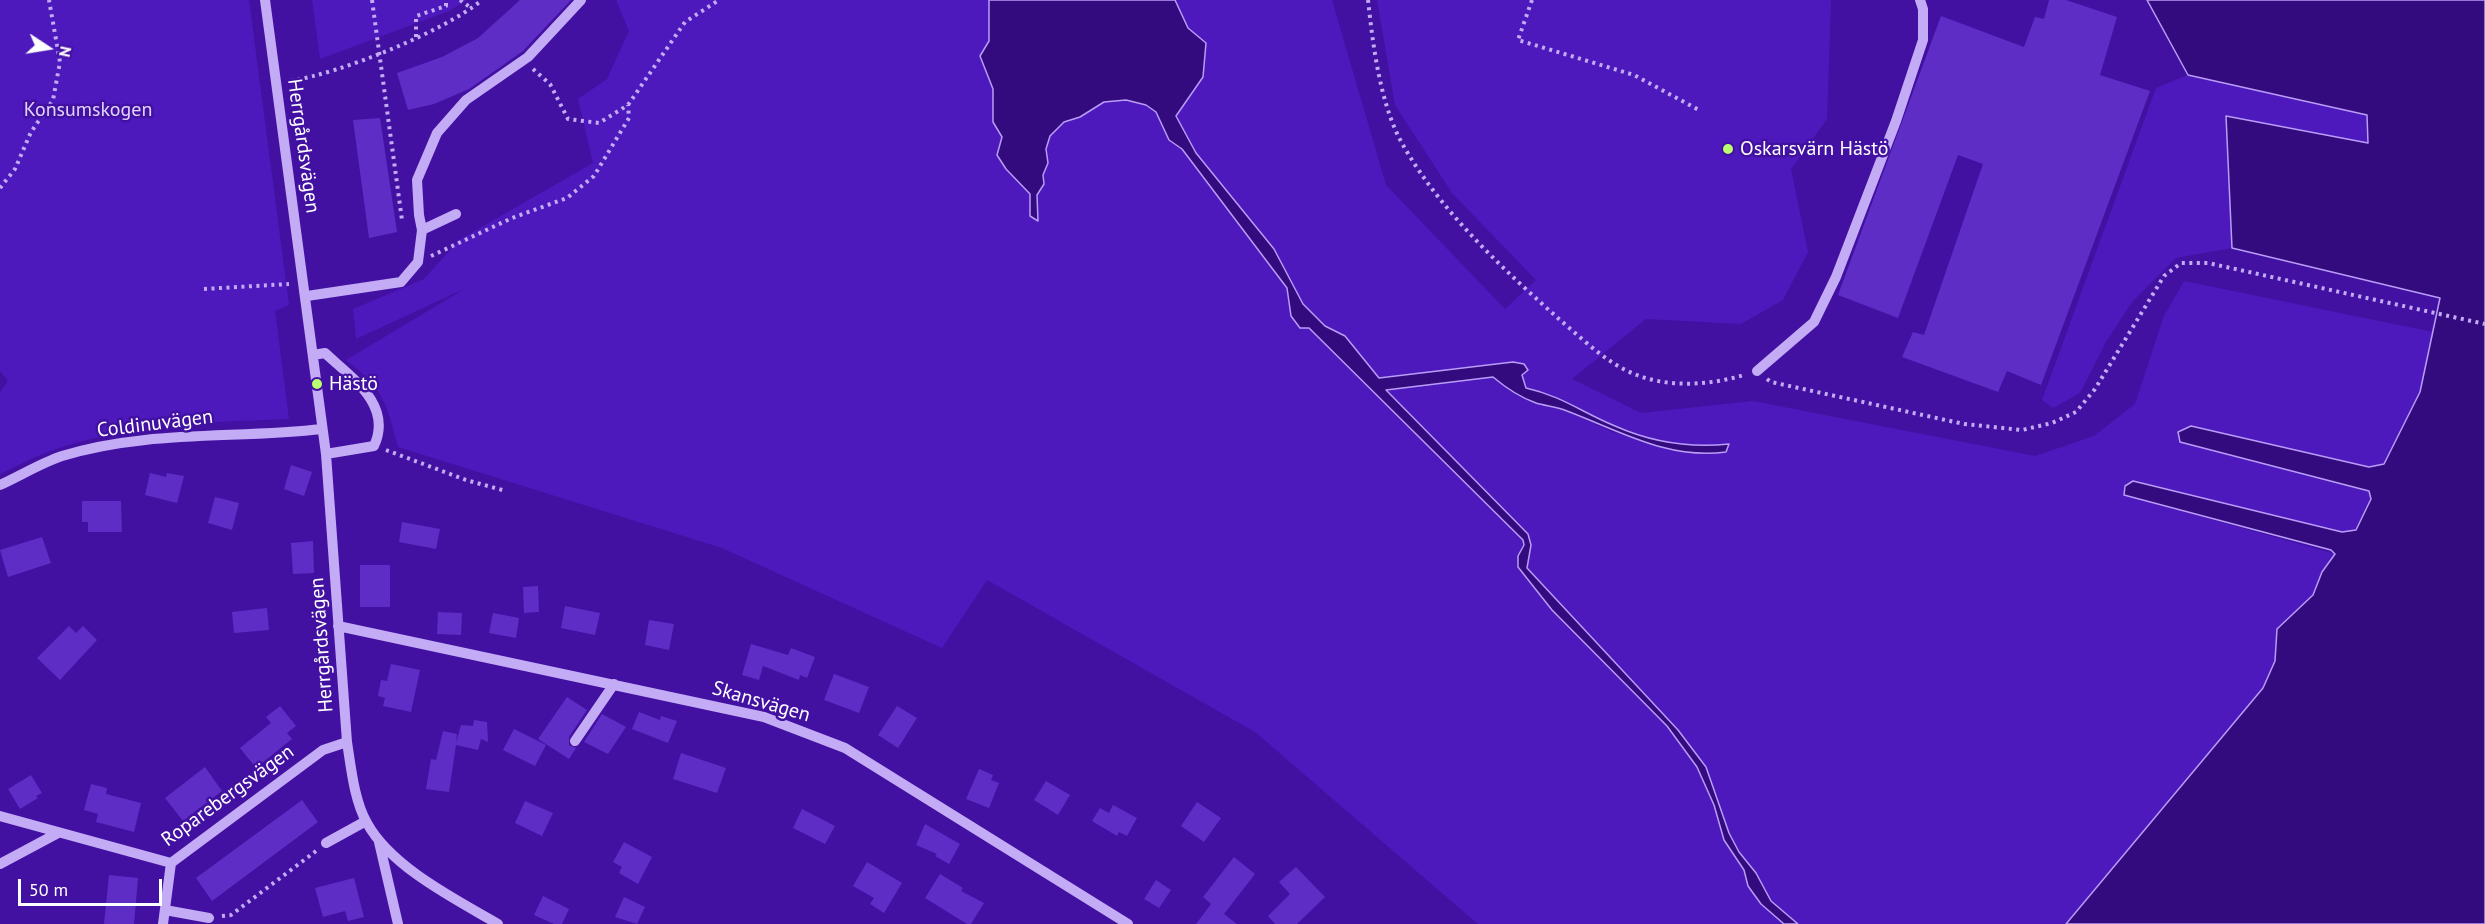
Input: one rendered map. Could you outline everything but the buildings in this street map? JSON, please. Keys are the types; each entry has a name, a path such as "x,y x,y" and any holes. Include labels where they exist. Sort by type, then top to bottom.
{"street":[{"name":"Herrgårdsvägen","path":"265,0 307,296 326,454 346,742 352,772 366,821 379,842 430,884 498,924"},
{"path":"307,296 401,282 418,262 422,230 418,215 417,180 437,133 466,100 523,61 570,15 581,0"},
{"path":"1757,371 1814,322 1836,277 1896,121 1923,40 1923,9 1920,0"},
{"path":"422,230 456,214"},
{"path":"313,355 325,354 365,391 376,406 380,428 374,446 326,454"},
{"name":"Coldinuvägen","path":"0,485 61,456 86,451 215,434 280,434 322,429"},
{"name":"Skansvägen","path":"338,626 764,717 845,748 1128,924"},
{"path":"575,741 614,684"},
{"name":"Roparebergsvägen","path":"0,816 171,863 323,750 346,742"},
{"path":"326,843 366,821"},
{"path":"0,864 58,833"},
{"path":"379,842 398,924"},
{"path":"163,924 171,863"},
{"path":"165,910 209,918"}],"path":[{"path":"0,188 15,169 32,132 53,100 60,62 49,0"},
{"path":"372,0 402,220"},
{"path":"416,37 417,16 446,6 446,0"},
{"path":"460,0 471,8"},
{"path":"276,83 328,72 379,53 446,25 482,0"},
{"path":"523,61 550,84 568,119 599,123 628,105 685,22 719,0"},
{"path":"1368,0 1373,42 1385,97 1402,144 1443,203 1541,302 1600,354 1637,375 1674,385 1739,377 1757,371 1771,382 1882,408 1964,424 2022,430 2052,423 2076,411 2095,389 2164,276 2181,263 2208,263 2485,324"},
{"path":"1532,0 1518,40 1634,75 1699,110"},
{"path":"418,262 512,218 567,198 594,176 629,118 628,105"},
{"path":"204,288 305,284"},
{"path":"374,446 466,480 506,491"},
{"path":"209,918 231,915 326,843"}],"green space":[{"name":"Konsumskogen","path":"0,0 249,0 289,305 275,311 289,419 198,423 108,435 50,451 0,474 0,392 8,381 0,371"},
{"path":"312,0 467,0 449,11 320,59"},
{"path":"616,0 989,0 989,41 980,56 993,89 993,122 1002,137 997,155 1006,169 1030,194 1037,220 1037,195 1044,184 1043,175 1048,163 1046,149 1050,136 1064,122 1080,117 1104,102 1126,100 1146,105 1156,112 1169,140 1182,149 1287,288 1291,316 1300,328 1309,328 1523,540 1518,567 1552,610 1667,726 1697,767 1714,805 1724,840 1744,870 1748,886 1761,904 1784,924 1478,924 1255,732 987,580 942,648 722,548 398,447 382,398 359,370 346,360 466,288 356,339 353,309 424,279 459,240 593,163 578,99 607,79 629,31"},
{"path":"1175,0 1332,0 1386,185 1505,309 1536,280 1452,193 1395,105 1377,0 1831,0 1827,119 1791,169 1808,252 1783,300 1741,324 1646,319 1572,379 1641,413 1753,401 2035,456 2094,436 2135,404 2164,316 2184,281 2433,332 2420,392 2384,464 2370,467 2191,426 2178,432 2180,442 2369,491 2371,499 2356,530 2342,532 2125,486 2124,495 2335,554 2322,572 2313,595 2277,629 2275,661 2263,688 2066,924 1798,924 1771,901 1756,873 1739,852 1729,833 1706,767 1678,730 1527,568 1531,545 1528,534 1385,389 1493,377 1510,391 1535,402 1566,410 1612,432 1706,455 1729,444 1685,444 1657,440 1629,432 1561,400 1526,388 1522,375 1524,364 1513,362 1379,378 1345,336 1325,326 1303,304 1274,249 1196,153 1176,116 1203,77 1206,43 1188,28"},
{"path":"2147,0 2346,0 2440,298 2232,248 2176,258 2132,302 2106,342 2080,393 2053,408 2042,400 2156,88 2188,75"}],"shaded area":[{"path":"989,0 1175,0 1188,28 1206,43 1203,77 1176,116 1196,153 1274,249 1303,304 1325,326 1345,336 1379,378 1513,362 1524,364 1528,370 1522,375 1526,388 1562,400 1629,432 1657,440 1685,444 1729,444 1726,452 1684,452 1664,448 1563,410 1530,401 1493,377 1386,390 1528,534 1531,545 1527,568 1678,730 1706,767 1729,833 1739,852 1756,873 1771,901 1798,924 1784,924 1761,904 1748,886 1744,870 1724,840 1714,805 1697,767 1667,726 1552,610 1518,567 1518,556 1524,545 1523,540 1309,328 1300,328 1291,316 1287,288 1182,149 1169,140 1156,112 1146,105 1126,100 1104,102 1080,117 1064,122 1050,136 1046,149 1048,163 1043,175 1044,184 1037,195 1038,221 1030,216 1030,194 1006,169 997,155 1002,137 993,122 993,89 980,56 989,41"},
{"path":"2147,0 2485,0 2485,924 2066,924 2263,688 2275,661 2277,629 2313,595 2322,572 2335,554 2331,550 2124,495 2125,486 2133,481 2342,532 2356,530 2371,499 2369,491 2180,442 2178,432 2191,426 2369,467 2384,464 2420,392 2440,298 2232,248 2226,116 2368,143 2367,115 2188,75"}],"place":[{"name":"Oskarsvärn Hästö","path":"1728,149"},
{"name":"Hästö","path":"317,384"}]}
